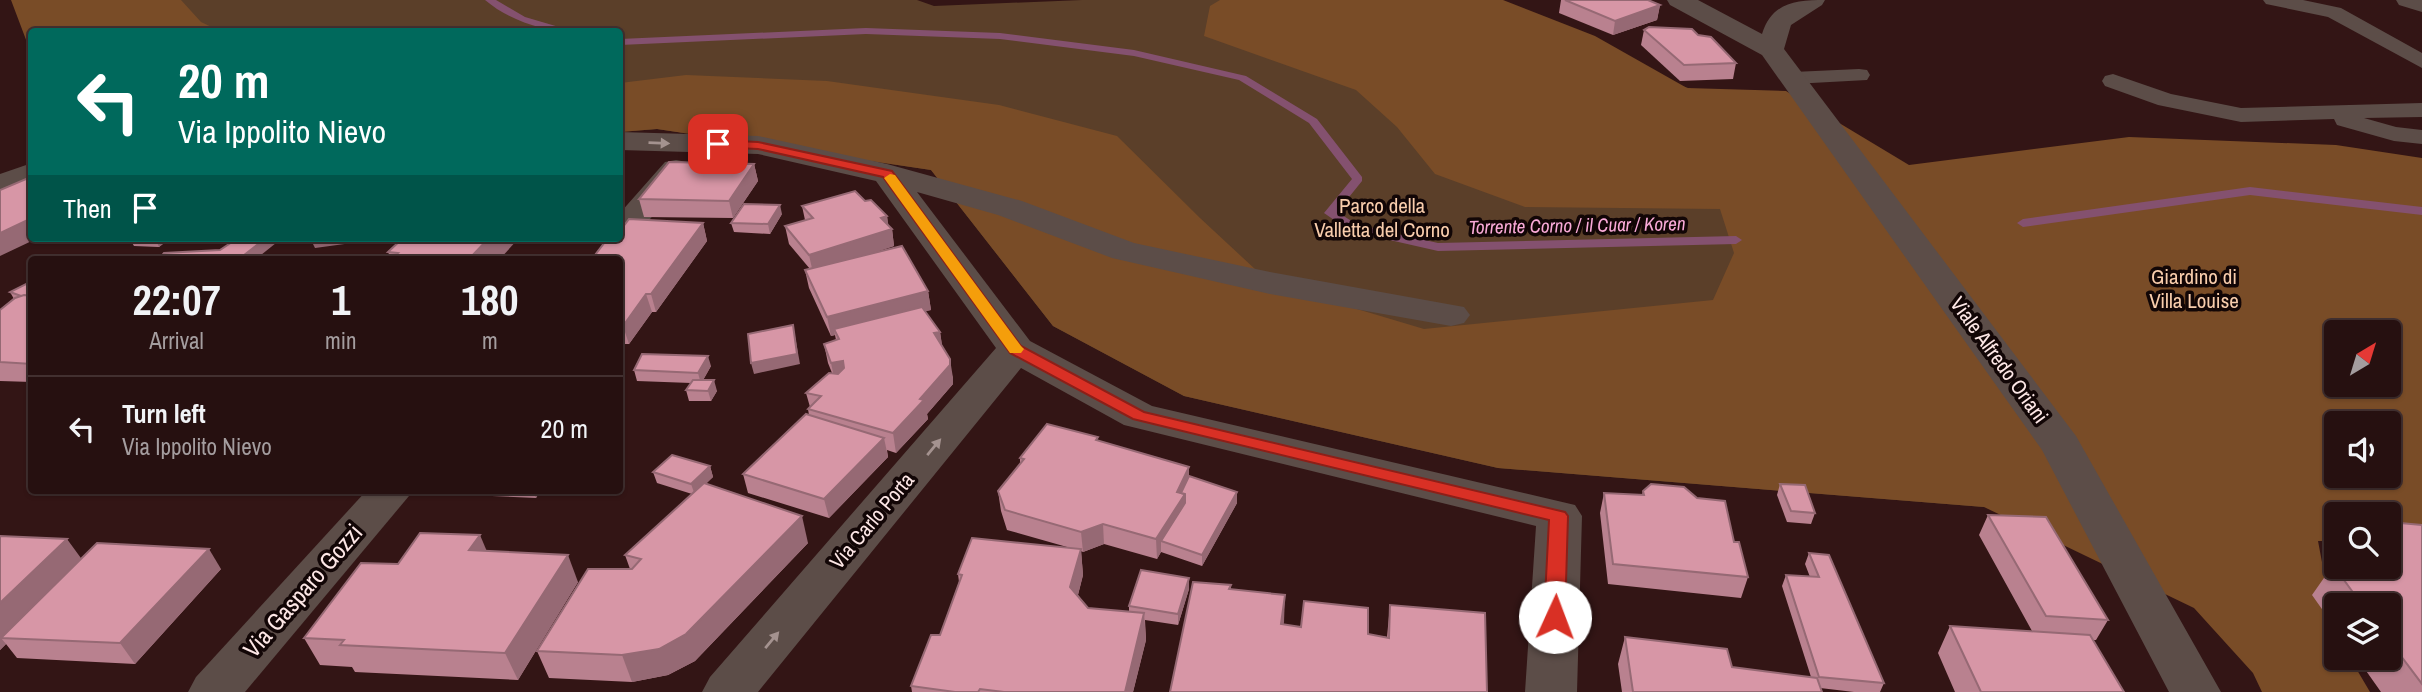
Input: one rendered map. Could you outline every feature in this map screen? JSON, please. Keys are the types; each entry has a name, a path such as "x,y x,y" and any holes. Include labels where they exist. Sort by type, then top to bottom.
{"street":[{"path":"1679,0 1782,63"},
{"path":"1782,63 1779,21 1813,0"},
{"path":"2408,0 2422,4"},
{"name":"Viale Alfredo Oriani","path":"1782,63 2061,446 2194,692"},
{"path":"623,141 758,145 887,174 1010,208 1124,251 1270,283 1451,315"},
{"path":"623,230 698,144"},
{"path":"0,185 28,174"},
{"path":"887,174 1016,349 1139,416 1559,516 1551,692"},
{"path":"0,185 28,184"},
{"path":"600,256 612,242"},
{"name":"Via Carlo Porta","path":"728,692 1016,349"},
{"name":"Via Gasparo Gozzi","path":"214,692 388,494"}],"lane":[{"path":"2273,0 2334,12 2422,62"},
{"path":"1782,63 1859,75"},
{"path":"2113,81 2166,100 2241,115 2422,110"},
{"path":"2321,113 2394,134 2422,137"}],"green space":[{"path":"11,0 181,0 201,22 214,28 28,28 28,45"},
{"name":"Parco della Valletta del Corno","path":"65,0 917,0 934,6 1082,0 1417,0 1753,109 1984,507 1498,468 1184,396 1053,326 931,170 657,129 623,132 623,28 84,28"},
{"name":"Giardino di Villa Louise","path":"1220,0 1503,0 1595,36 1687,88 1786,91 1909,165 2129,137 2336,145 2422,158 2422,545 2401,544 2401,502 2324,502 2324,541 2318,541 2328,593 2324,593 2324,670 2357,670 2370,692 2262,692 2253,673 2194,608 1984,507 1498,468 1184,396 1053,326 931,170 657,129 623,132 623,83 686,75 827,81 999,105 1117,136 1270,283 1424,329 1713,300 1734,253 1720,209 1525,207 1435,174 1397,127 1356,90 1204,36 1210,6"}],"building":[{"path":"1565,0 1648,0 1660,5 1615,21"},
{"path":"1649,27 1692,29 1698,35 1711,37 1736,63 1684,65 1644,30"},
{"path":"669,162 754,164 729,201 639,199"},
{"path":"28,179 28,220 0,233 0,190"},
{"path":"855,191 865,201 871,200 887,216 881,218 892,229 809,255 785,226 813,218 802,206"},
{"path":"744,204 780,205 768,224 731,223"},
{"path":"629,219 703,223 651,294 646,294 623,326 623,256 594,256 605,242 623,242 623,227"},
{"path":"232,242 261,242 243,256 162,256 164,253 220,250"},
{"path":"399,242 485,242 472,256 394,256 398,253 388,252"},
{"path":"902,246 928,291 827,317 805,270"},
{"path":"28,283 27,296 10,292"},
{"path":"28,296 28,364 0,362 0,310 15,298"},
{"path":"922,307 940,332 934,333 950,359 950,365 920,399 924,400 893,433 808,409 821,396 806,393 829,373 838,374 844,368 843,361 831,363 824,344 839,339 834,329"},
{"path":"793,325 797,354 751,363 748,334"},
{"path":"642,354 708,356 698,373 634,370"},
{"path":"693,380 714,380 708,391 686,390"},
{"path":"806,414 884,438 824,499 743,474"},
{"path":"1047,424 1098,437 1096,440 1189,467 1177,492 1185,494 1156,539 1103,524 1081,532 1005,510 998,491"},
{"path":"672,455 710,466 691,484 653,472"},
{"path":"1189,476 1237,492 1202,555 1161,541 1185,503 1185,494 1181,493"},
{"path":"704,483 802,516 686,634 659,649 622,655 537,651 588,569 632,569 641,559 625,555"},
{"path":"1651,484 1684,487 1697,498 1725,501 1734,542 1739,542 1748,577 1613,564 1604,493 1644,495 1643,491"},
{"path":"1780,484 1805,485 1815,513 1791,511"},
{"path":"1988,515 2046,517 2108,620 2046,616"},
{"path":"2401,523 2422,525 2422,684 2401,656 2401,593 2353,593 2343,579 2401,579"},
{"path":"420,533 480,535 469,550 568,555 505,653 340,645 344,640 304,638 361,563 398,564"},
{"path":"0,536 67,539 0,603"},
{"path":"972,538 1081,549 1070,587 1088,608 1144,613 1125,692 1004,692 980,689 978,692 955,692 911,686 931,635 940,635"},
{"path":"97,543 209,549 120,643 1,638"},
{"path":"1809,553 1829,555 1884,683 1819,677 1786,575 1819,577"},
{"path":"1141,570 1189,578 1178,614 1129,606"},
{"path":"1193,582 1231,585 1229,589 1285,595 1281,624 1301,627 1304,601 1368,608 1368,634 1389,638 1390,605 1485,613 1487,692 1170,692"},
{"path":"1950,626 2090,635 2124,692 1981,692"},
{"path":"1625,637 1727,649 1732,667 1817,678 1822,692 1633,692"}],"waterway":[{"path":"490,0 522,19 557,28"},
{"name":"Torrente Corno / il Cuar / Koren","path":"623,42 866,31 1000,36 1134,53 1242,78 1313,121 1358,179 1330,213 1354,228 1438,247 1736,240"},
{"name":"Torrente Corno / il Cuar / Koren","path":"2023,223 2250,191 2422,211"}],"slow traffic":[{"path":"890,178 1016,349"}],"route":[{"path":"718,144 758,145 887,174 1016,349 1139,416 1559,516 1555,617"}]}
